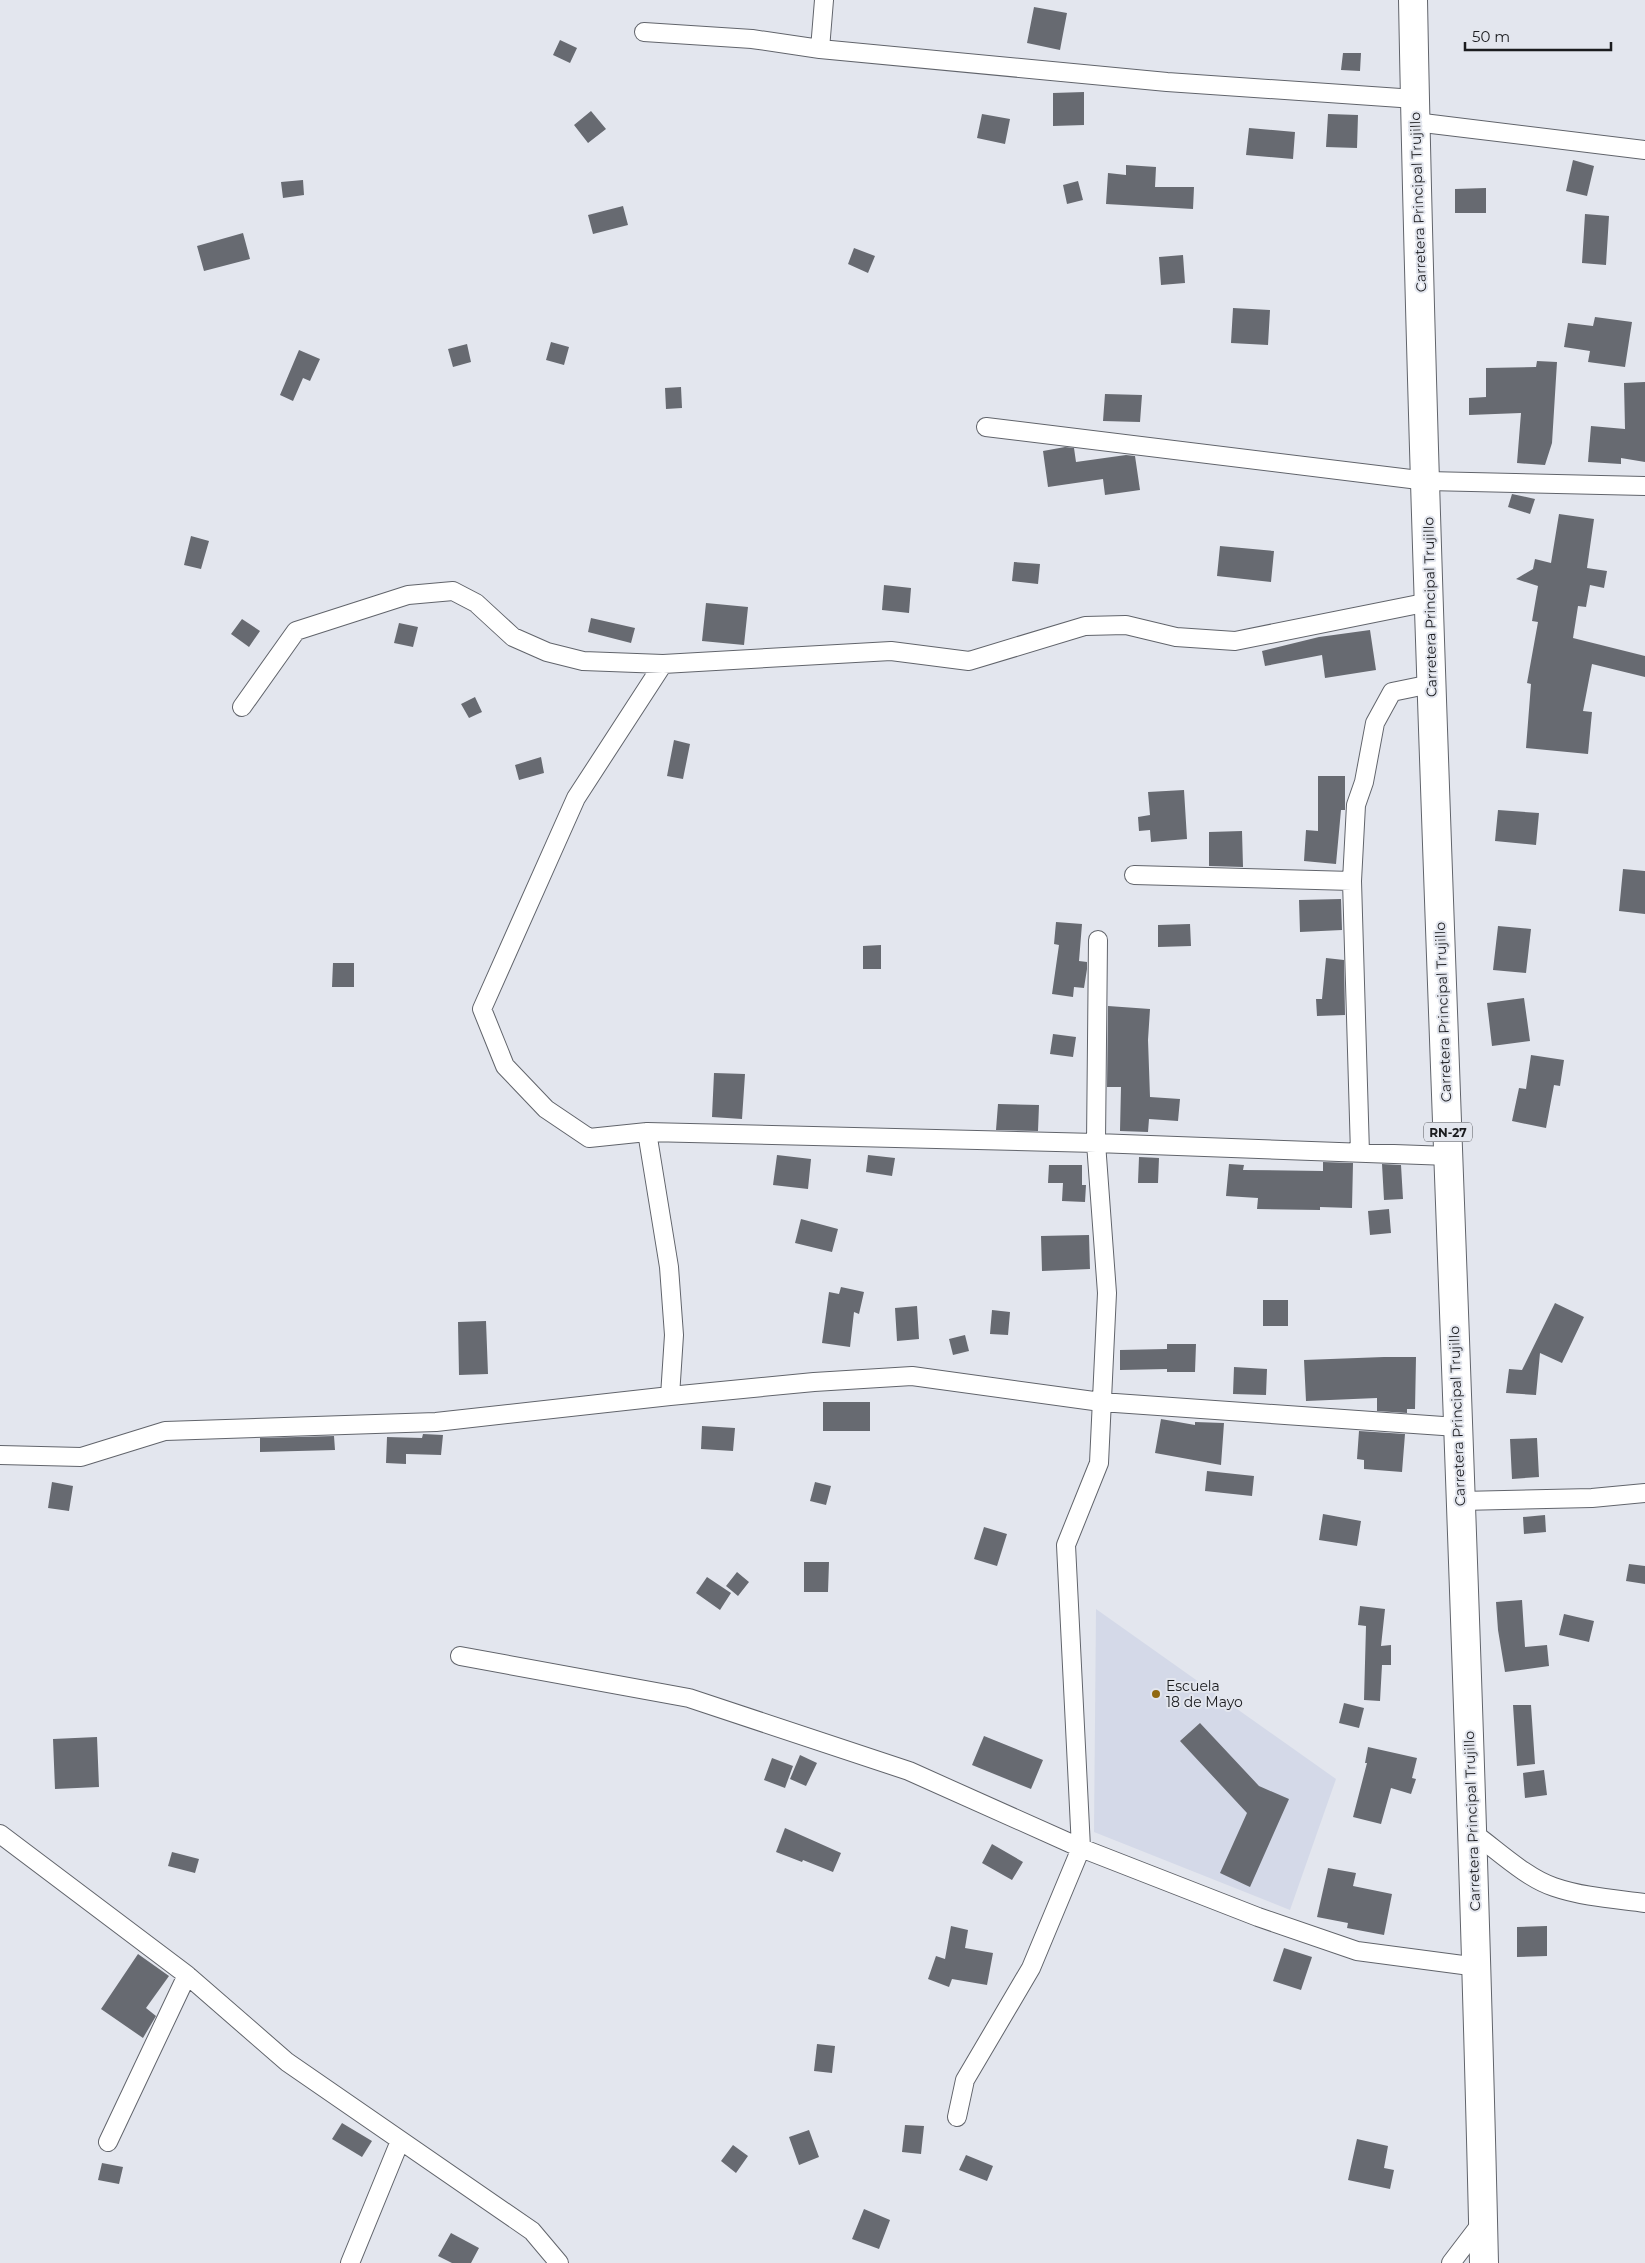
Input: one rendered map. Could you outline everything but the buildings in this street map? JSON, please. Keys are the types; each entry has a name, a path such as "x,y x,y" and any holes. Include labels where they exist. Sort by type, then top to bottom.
{"main road":[{"name":"Carretera Principal Trujillo","path":"1413,0 1431,684 1478,1967 1484,2263"}],"street":[{"path":"820,50 824,0"},
{"path":"644,32 752,39 820,50 1167,82 1415,111 1645,150"},
{"path":"986,427 1427,481 1645,486"},
{"path":"242,707 296,631 408,595 453,592 476,603 513,638 547,652 583,661 663,664 891,651 969,661 1085,626 1126,624 1176,637 1235,640 1429,602"},
{"path":"663,664 576,798 482,1009 506,1066 546,1109 589,1138 647,1132 1096,1143 1449,1156"},
{"path":"1360,1153 1352,881 1356,805 1364,782 1375,723 1392,692 1431,684"},
{"path":"1134,875 1352,881"},
{"path":"957,2117 966,2080 1031,1968 1081,1848 1066,1545 1100,1463 1101,1402 1107,1293 1096,1143 1098,940"},
{"path":"647,1132 669,1266 674,1335 670,1396"},
{"path":"0,1455 81,1457 165,1431 436,1422 814,1382 912,1376 1101,1402 1457,1427"},
{"path":"1461,1501 1592,1498 1645,1493"},
{"path":"460,1656 690,1698 909,1771 1081,1848 1258,1917 1356,1951 1478,1967"},
{"path":"1472,1832 1526,1871 1554,1887 1602,1898 1645,1903"},
{"path":"0,1834 187,1975 287,2062 532,2231 559,2263"},
{"path":"108,2142 187,1975"},
{"path":"350,2263 400,2141"},
{"path":"1451,2263 1483,2220"}],"shaded area":[{"name":"Escuela 18 de Mayo","path":"1096,1609 1336,1779 1290,1910 1094,1832"}],"place":[{"name":"Escuela 18 de Mayo","path":"1156,1694"}]}
